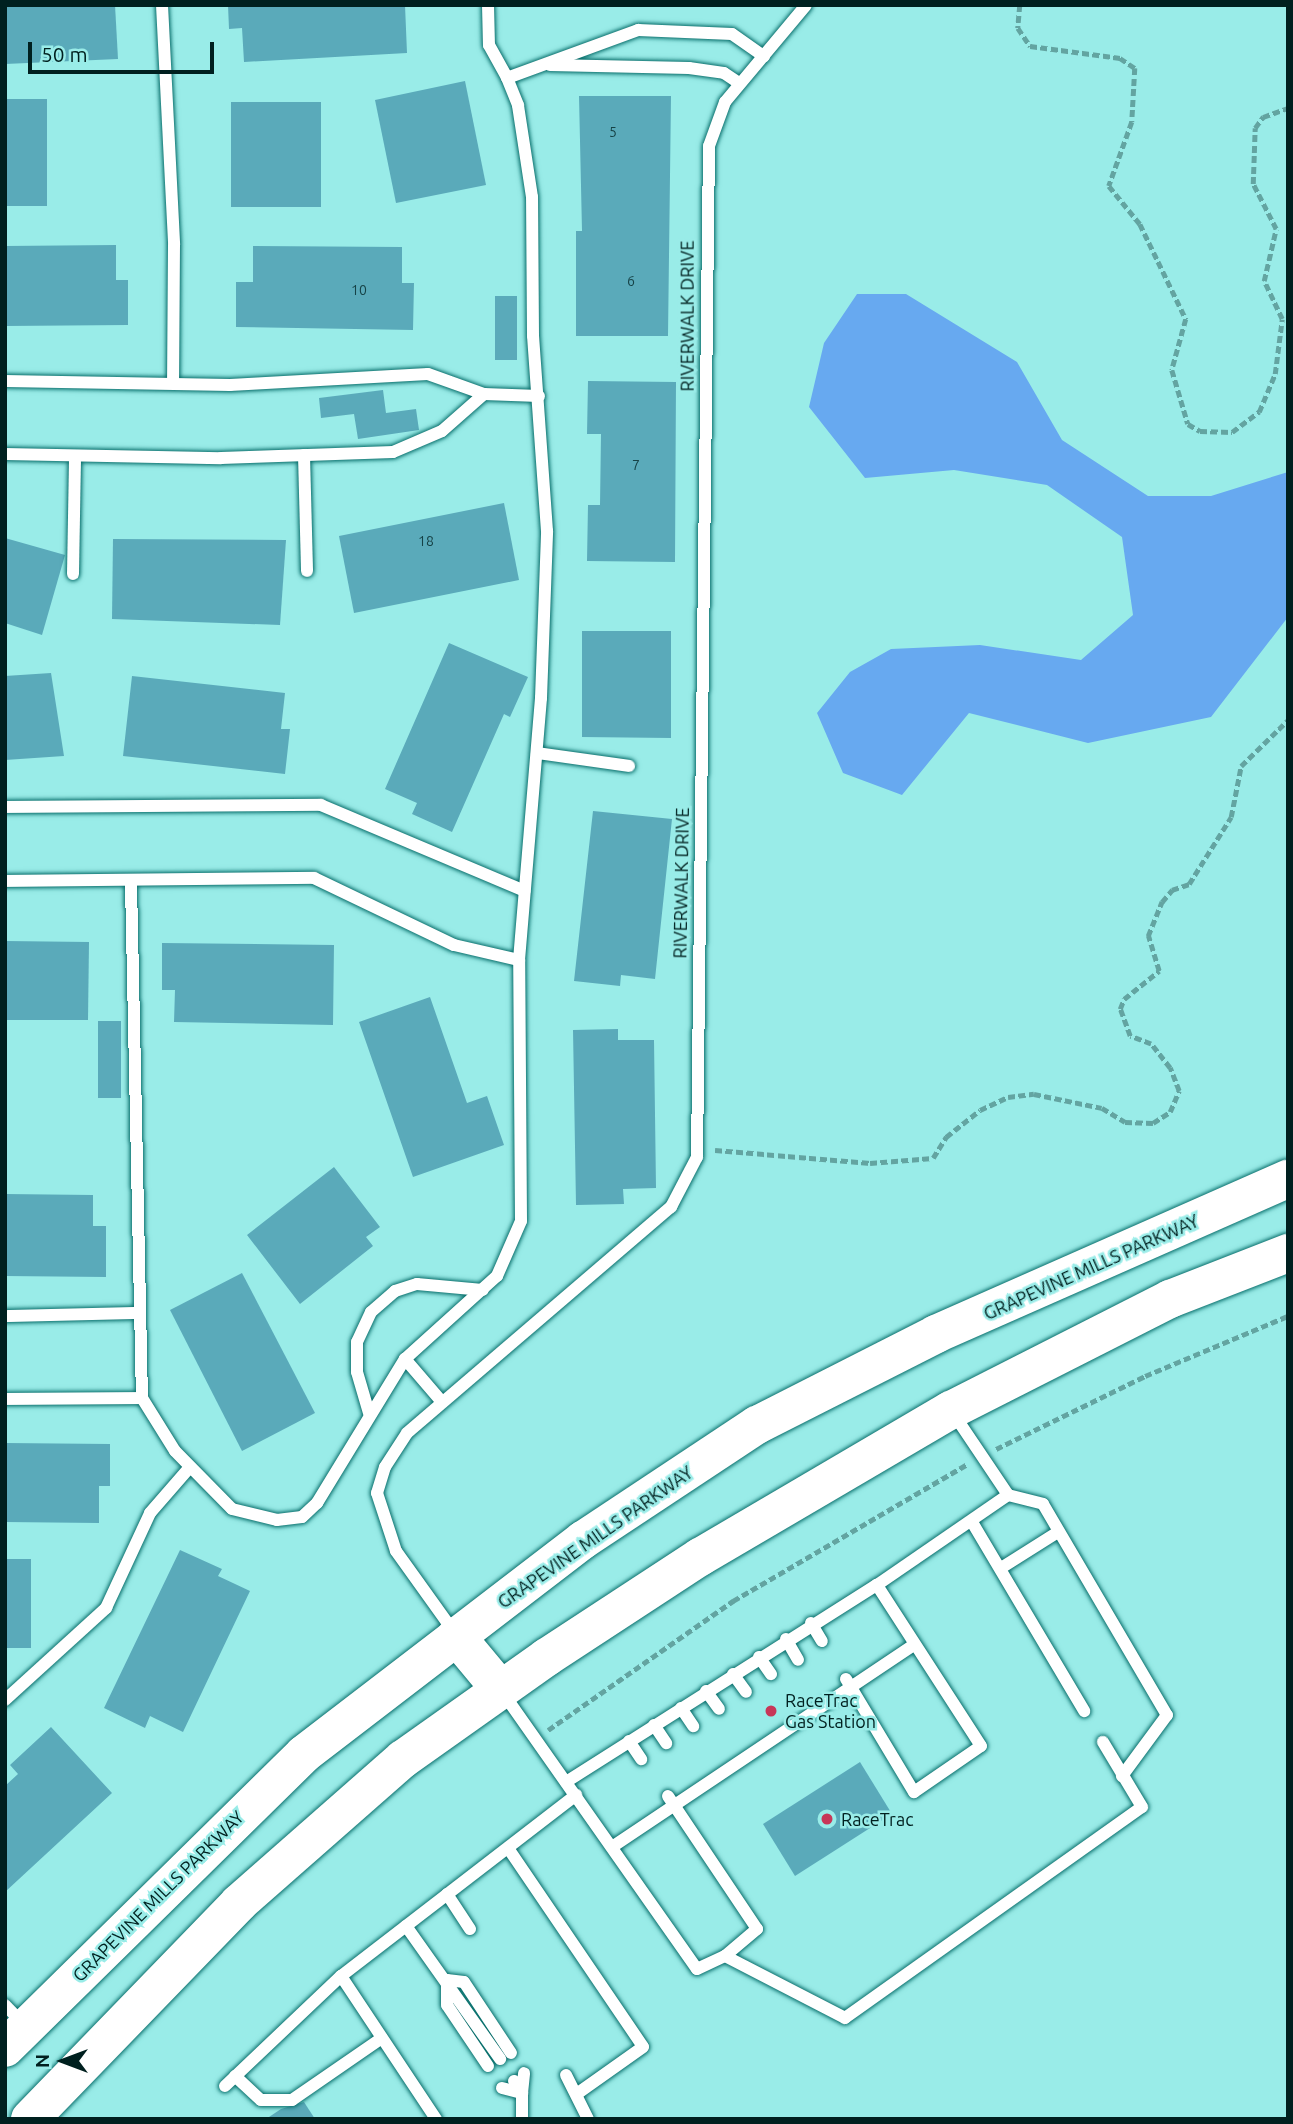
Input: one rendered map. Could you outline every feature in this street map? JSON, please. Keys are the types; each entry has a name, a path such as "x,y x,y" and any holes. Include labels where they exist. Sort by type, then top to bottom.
{"main road":[{"name":"GRAPEVINE MILLS PARKWAY","path":"12,2027 304,1754 583,1541 757,1426 936,1334 1288,1179"},
{"path":"30,2119 239,1903 403,1759 501,1690 700,1557 951,1410 1170,1299 1288,1252"},
{"path":"456,1636 501,1690"}],"lane":[{"path":"162,5 174,244 173,383"},
{"path":"131,883 138,1313 142,1398 190,1467 232,1509 277,1520 302,1517 317,1503 369,1413 405,1359 498,1276 522,1221 519,960 537,753 547,531 532,197 518,105 489,45 488,5"},
{"name":"RIVERWALK DRIVE","path":"456,1636 396,1551 377,1493 385,1467 407,1433 671,1207 697,1148 705,230 709,146 739,83 806,5"},
{"path":"507,78 550,65 597,41 638,30 732,34 764,56"},
{"path":"550,65 689,68 724,73 739,83"},
{"path":"5,381 321,383 428,374 484,394 539,396"},
{"path":"5,454 304,455 393,452 442,430 484,394"},
{"path":"304,455 307,571"},
{"path":"73,574 75,456"},
{"path":"537,753 629,766"},
{"path":"5,807 321,805 525,891"},
{"path":"5,880 131,883 314,878 454,946 519,960"},
{"path":"369,1413 357,1372 357,1342 370,1312 395,1291 417,1284 483,1290"},
{"path":"5,1316 138,1313"},
{"path":"405,1359 442,1402"},
{"path":"5,1399 142,1398"},
{"path":"951,1410 1007,1495 1043,1504 1167,1715 1122,1776"},
{"path":"5,1700 106,1608 150,1513 190,1467"},
{"path":"566,1782 811,1623 877,1585 972,1522 1007,1495"},
{"path":"972,1522 1084,1711"},
{"path":"1001,1568 1058,1532"},
{"path":"850,1684 914,1792 981,1746 877,1585"},
{"path":"811,1623 821,1641"},
{"path":"786,1639 798,1660"},
{"path":"612,1847 672,1802 699,1792 723,1769 747,1752 914,1645"},
{"path":"760,1657 771,1674"},
{"path":"733,1674 746,1692"},
{"path":"501,1690 697,1969 725,1956 757,1929 672,1802"},
{"path":"706,1691 719,1709"},
{"path":"681,1708 693,1727"},
{"path":"654,1725 666,1743"},
{"path":"629,1741 641,1759"},
{"path":"725,1956 845,2018 1142,1807 1102,1742"},
{"path":"691,1781 699,1792"},
{"path":"225,2086 341,1976 576,1795"},
{"path":"508,1848 643,2047 578,2093"},
{"path":"447,1894 470,1928"},
{"path":"406,1926 447,1980 447,2005 499,2059 464,1982 447,1980"},
{"path":"341,1976 436,2119"},
{"path":"235,2076 261,2100 292,2100 382,2038"},
{"path":"566,2075 578,2093 588,2119"},
{"path":"513,2080 522,2093 522,2119"}],"path":[{"path":"1020,5 1018,28 1030,46 1119,58 1135,68 1132,122 1109,186 1140,224 1186,319 1172,370 1188,424 1200,430 1231,432 1259,412 1275,374 1282,319 1264,281 1276,229 1253,184 1255,128 1262,117 1288,108"},
{"path":"697,1148 870,1163 933,1158 946,1137 980,1110 1007,1097 1034,1094 1102,1108 1125,1122 1153,1123 1170,1112 1179,1091 1170,1068 1151,1044 1130,1036 1120,1009 1125,999 1159,971 1148,936 1162,902 1172,890 1189,884 1231,817 1241,766 1288,720"},
{"path":"536,1738 733,1601 980,1457 1145,1376 1288,1316"}],"water":[{"path":"857,294 906,294 1017,362 1062,440 1148,496 1211,496 1288,472 1288,617 1211,717 1088,743 969,713 902,795 843,773 817,713 850,672 891,649 980,645 1081,660 1133,615 1122,537 1047,485 954,470 865,478 809,407 824,343"}],"building":[{"path":"5,5 115,5 118,59 5,64"},
{"path":"228,5 405,5 407,53 244,62 242,28 229,29"},
{"path":"465,81 486,185 396,203 375,100"},
{"path":"579,96 671,96 668,336 576,336 576,231 582,231"},
{"path":"5,99 47,99 47,206 5,206"},
{"path":"231,102 321,102 321,207 231,207"},
{"path":"116,245 116,280 128,280 128,325 5,326 5,246"},
{"path":"253,246 402,247 402,283 414,283 413,330 236,327 236,282 253,282"},
{"path":"495,296 517,296 517,360 495,360"},
{"path":"588,381 676,382 675,562 587,561 588,505 600,505 601,434 587,434"},
{"path":"383,390 386,413 416,409 419,430 358,439 354,414 321,418 319,398"},
{"path":"504,503 519,580 354,613 339,536"},
{"path":"5,538 65,555 42,635 5,623"},
{"path":"113,539 286,540 280,625 112,619"},
{"path":"582,631 671,631 671,738 582,737"},
{"path":"449,643 528,677 510,717 504,714 452,832 412,814 417,803 385,789"},
{"path":"51,673 64,756 5,760 5,676"},
{"path":"132,676 285,693 281,729 290,729 285,774 123,756"},
{"path":"593,811 672,819 655,979 621,975 620,986 574,981"},
{"path":"5,941 89,942 88,1020 5,1020"},
{"path":"162,943 334,945 333,1025 174,1022 175,990 162,990"},
{"path":"430,997 467,1103 487,1096 504,1145 413,1177 359,1022"},
{"path":"98,1021 121,1021 121,1098 98,1098"},
{"path":"618,1029 618,1040 654,1040 656,1188 623,1189 624,1204 576,1205 573,1030"},
{"path":"334,1167 380,1227 366,1237 373,1246 300,1304 247,1235"},
{"path":"5,1194 93,1195 93,1226 106,1226 106,1277 5,1276"},
{"path":"242,1273 315,1413 242,1451 170,1310"},
{"path":"5,1443 110,1444 110,1486 99,1486 99,1523 5,1522"},
{"path":"180,1550 222,1569 218,1576 250,1591 183,1732 150,1716 145,1728 104,1708"},
{"path":"5,1559 31,1559 31,1648 5,1648"},
{"path":"51,1727 112,1793 5,1892 5,1786 18,1774 10,1765"},
{"name":"RaceTrac","path":"860,1762 892,1814 795,1876 763,1824"},
{"path":"304,2102 315,2119 266,2119 281,2109"}],"place":[{"name":"RaceTrac Gas Station","path":"771,1711"},
{"name":"RaceTrac","path":"827,1819"}]}
